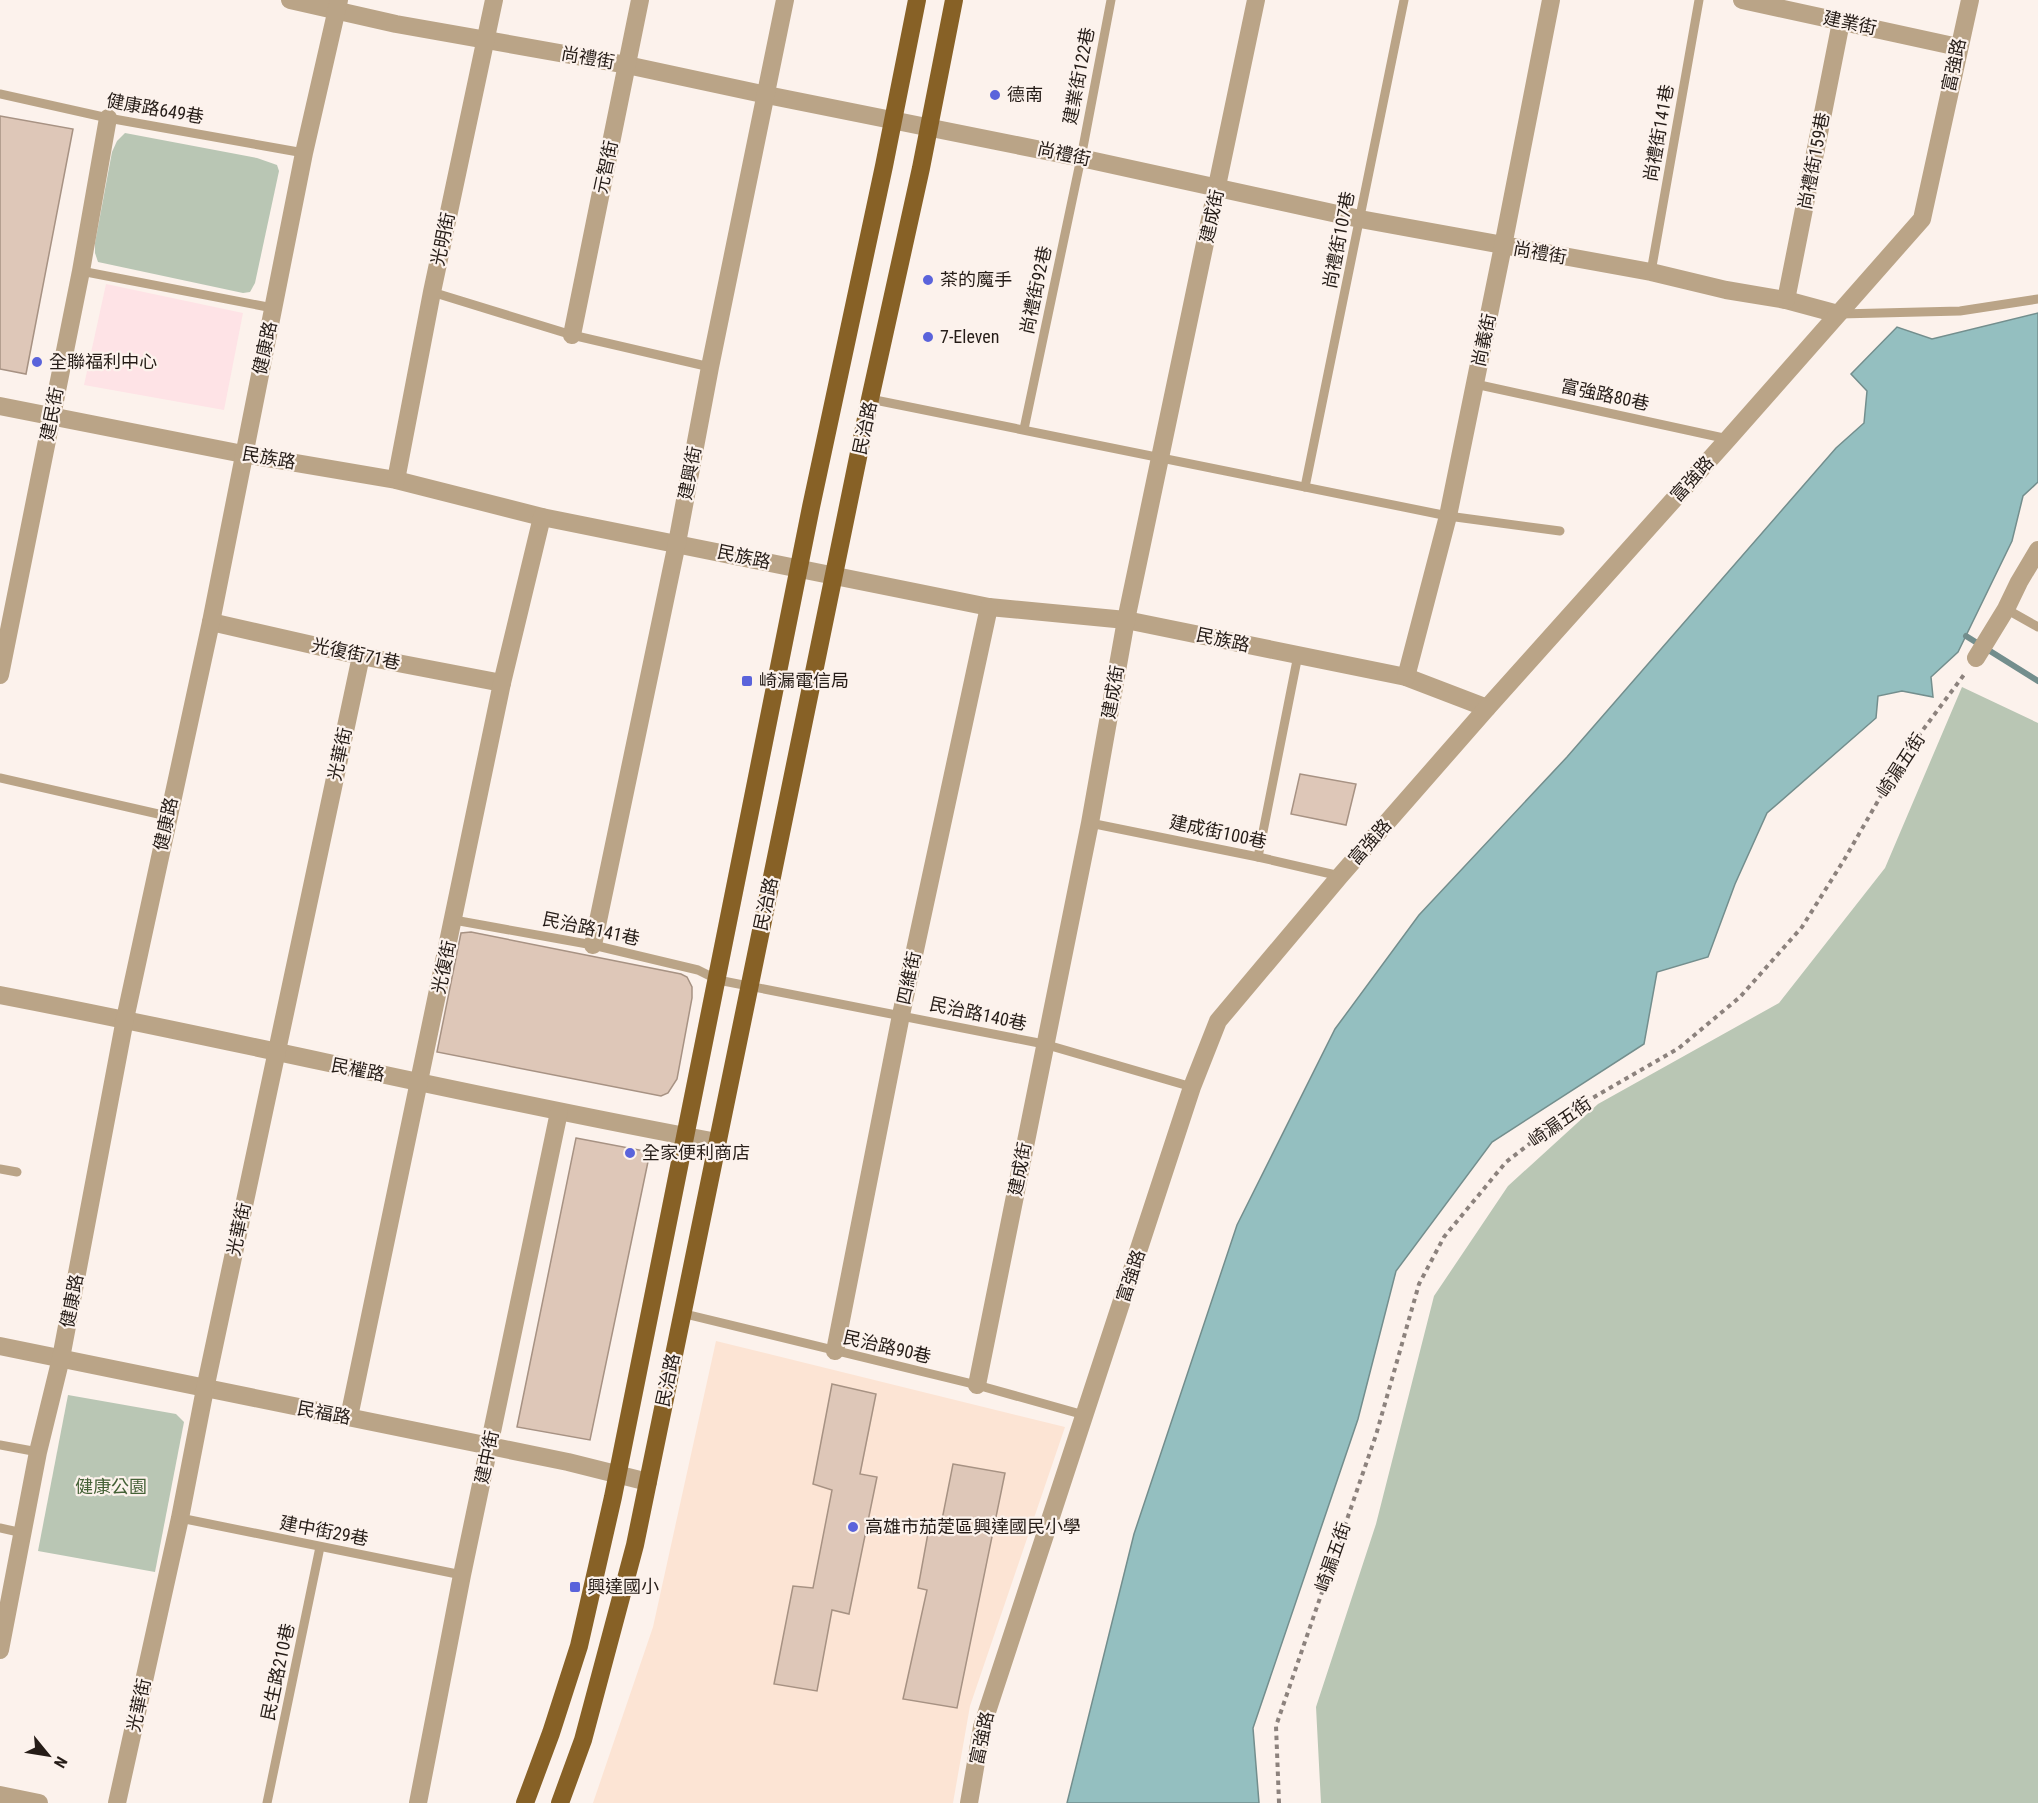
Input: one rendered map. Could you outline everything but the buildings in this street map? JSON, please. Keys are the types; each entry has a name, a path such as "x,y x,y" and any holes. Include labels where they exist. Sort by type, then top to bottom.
{"main road":[{"name":"民治路","path":"525,1803 551,1733 579,1646 617,1474 917,0"},
{"name":"民治路","path":"560,1803 583,1740 635,1545 870,399 930,126 954,0"}],"street":[{"name":"尚禮街","path":"290,0 338,5 396,24 627,65 930,126 1360,219 1651,272 1726,290 1786,300 1838,314"},
{"name":"光明街","path":"396,480 432,292 494,0"},
{"name":"元智街","path":"572,335 640,0"},
{"name":"建興街","path":"593,945 677,543 710,367 785,0"},
{"name":"建成街","path":"977,1385 1090,823 1126,620 1256,0"},
{"name":"尚義街","path":"1406,677 1448,516 1551,0"},
{"name":"建業街","path":"1742,0 1958,47"},
{"name":"富強路","path":"969,1803 982,1727 1192,1087 1218,1021 1340,876 1487,708 1922,219 1970,0"},
{"name":"健康路","path":"0,1646 38,1452 61,1358 125,1019 167,816 211,622 304,153 338,5"},
{"name":"尚禮街159巷","path":"1786,300 1841,21"},
{"name":"建民街","path":"0,675 5,621 52,417 108,118"},
{"name":"民族路","path":"0,406 243,454 396,480 542,517 989,607 1126,620 1406,677 1487,708"},
{"name":"光復街","path":"349,1418 502,683 542,517"},
{"path":"1976,658 2038,550"},
{"name":"四維街","path":"835,1351 901,1015 989,607"},
{"name":"光復街71巷","path":"211,622 361,656 502,683"},
{"name":"光華街","path":"117,1803 180,1518 204,1389 361,656"},
{"name":"民權路","path":"0,995 125,1019 559,1112 717,1142"},
{"name":"建中街","path":"418,1803 462,1575 559,1112"},
{"name":"民福路","path":"0,1346 568,1462 648,1482"},
{"path":"0,1795 39,1803"}],"lane":[{"name":"建業街122巷","path":"1080,158 1111,0"},
{"name":"尚禮街107巷","path":"1305,487 1404,0"},
{"name":"尚禮街141巷","path":"1651,272 1699,0"},
{"name":"健康路649巷","path":"0,94 108,118 304,153"},
{"name":"尚禮街92巷","path":"1024,429 1080,158"},
{"path":"81,271 273,308"},
{"path":"432,292 572,335 710,367"},
{"path":"1838,314 1960,311 2038,299"},
{"name":"富強路80巷","path":"1474,384 1728,439"},
{"path":"870,399 1448,516 1560,531"},
{"path":"2006,609 2038,627"},
{"path":"1258,857 1298,655"},
{"path":"0,778 167,816"},
{"name":"建成街100巷","path":"1090,823 1340,876"},
{"name":"民治路141巷","path":"454,920 593,945 698,970 718,980"},
{"name":"民治路140巷","path":"718,980 1044,1044 1192,1087"},
{"path":"0,1169 17,1172"},
{"name":"民治路90巷","path":"681,1313 977,1385 1084,1415"},
{"path":"0,1445 38,1452"},
{"name":"建中街29巷","path":"180,1518 462,1575"},
{"path":"0,1528 23,1533"},
{"name":"民生路210巷","path":"267,1803 320,1547"}],"path":[{"name":"崎漏五街","path":"1279,1803 1276,1726 1376,1435 1419,1284 1444,1237 1506,1162 1577,1107 1679,1048 1740,997 1802,927 1844,860 1905,754 1976,658"}],"shaded area":[{"path":"106,284 243,313 224,410 84,385"},
{"name":"高雄市茄萣區興達國民小學","path":"716,1341 1065,1427 970,1706 953,1803 593,1803 653,1627"}],"green space":[{"path":"125,133 257,158 277,165 279,171 255,283 250,292 243,293 98,262 95,243 112,152 117,141"},
{"path":"1962,687 2038,723 2038,1803 1321,1803 1316,1707 1376,1524 1434,1296 1508,1186 1598,1104 1779,1003 1885,868"},
{"name":"健康公園","path":"68,1395 176,1414 184,1422 155,1572 38,1551"}],"water":[{"path":"2038,313 2038,482 2023,496 2012,541 1958,652 1931,677 1933,697 1902,691 1878,696 1876,718 1767,813 1735,884 1708,957 1657,972 1644,1044 1492,1142 1396,1271 1358,1419 1253,1728 1259,1803 1067,1803 1134,1534 1237,1225 1335,1029 1419,915 1567,757 1836,448 1864,423 1867,391 1851,374 1897,327 1932,339"}],"waterway":[{"path":"1966,636 2038,681"}],"place":[{"name":"德南","path":"995,95"},
{"name":"茶的魔手","path":"928,280"},
{"name":"7-Eleven","path":"928,337"},
{"name":"全聯福利中心","path":"37,362"},
{"name":"崎漏電信局","path":"747,681"},
{"name":"全家便利商店","path":"630,1153"},
{"name":"高雄市茄萣區興達國民小學","path":"853,1527"},
{"name":"興達國小","path":"575,1587"}]}
